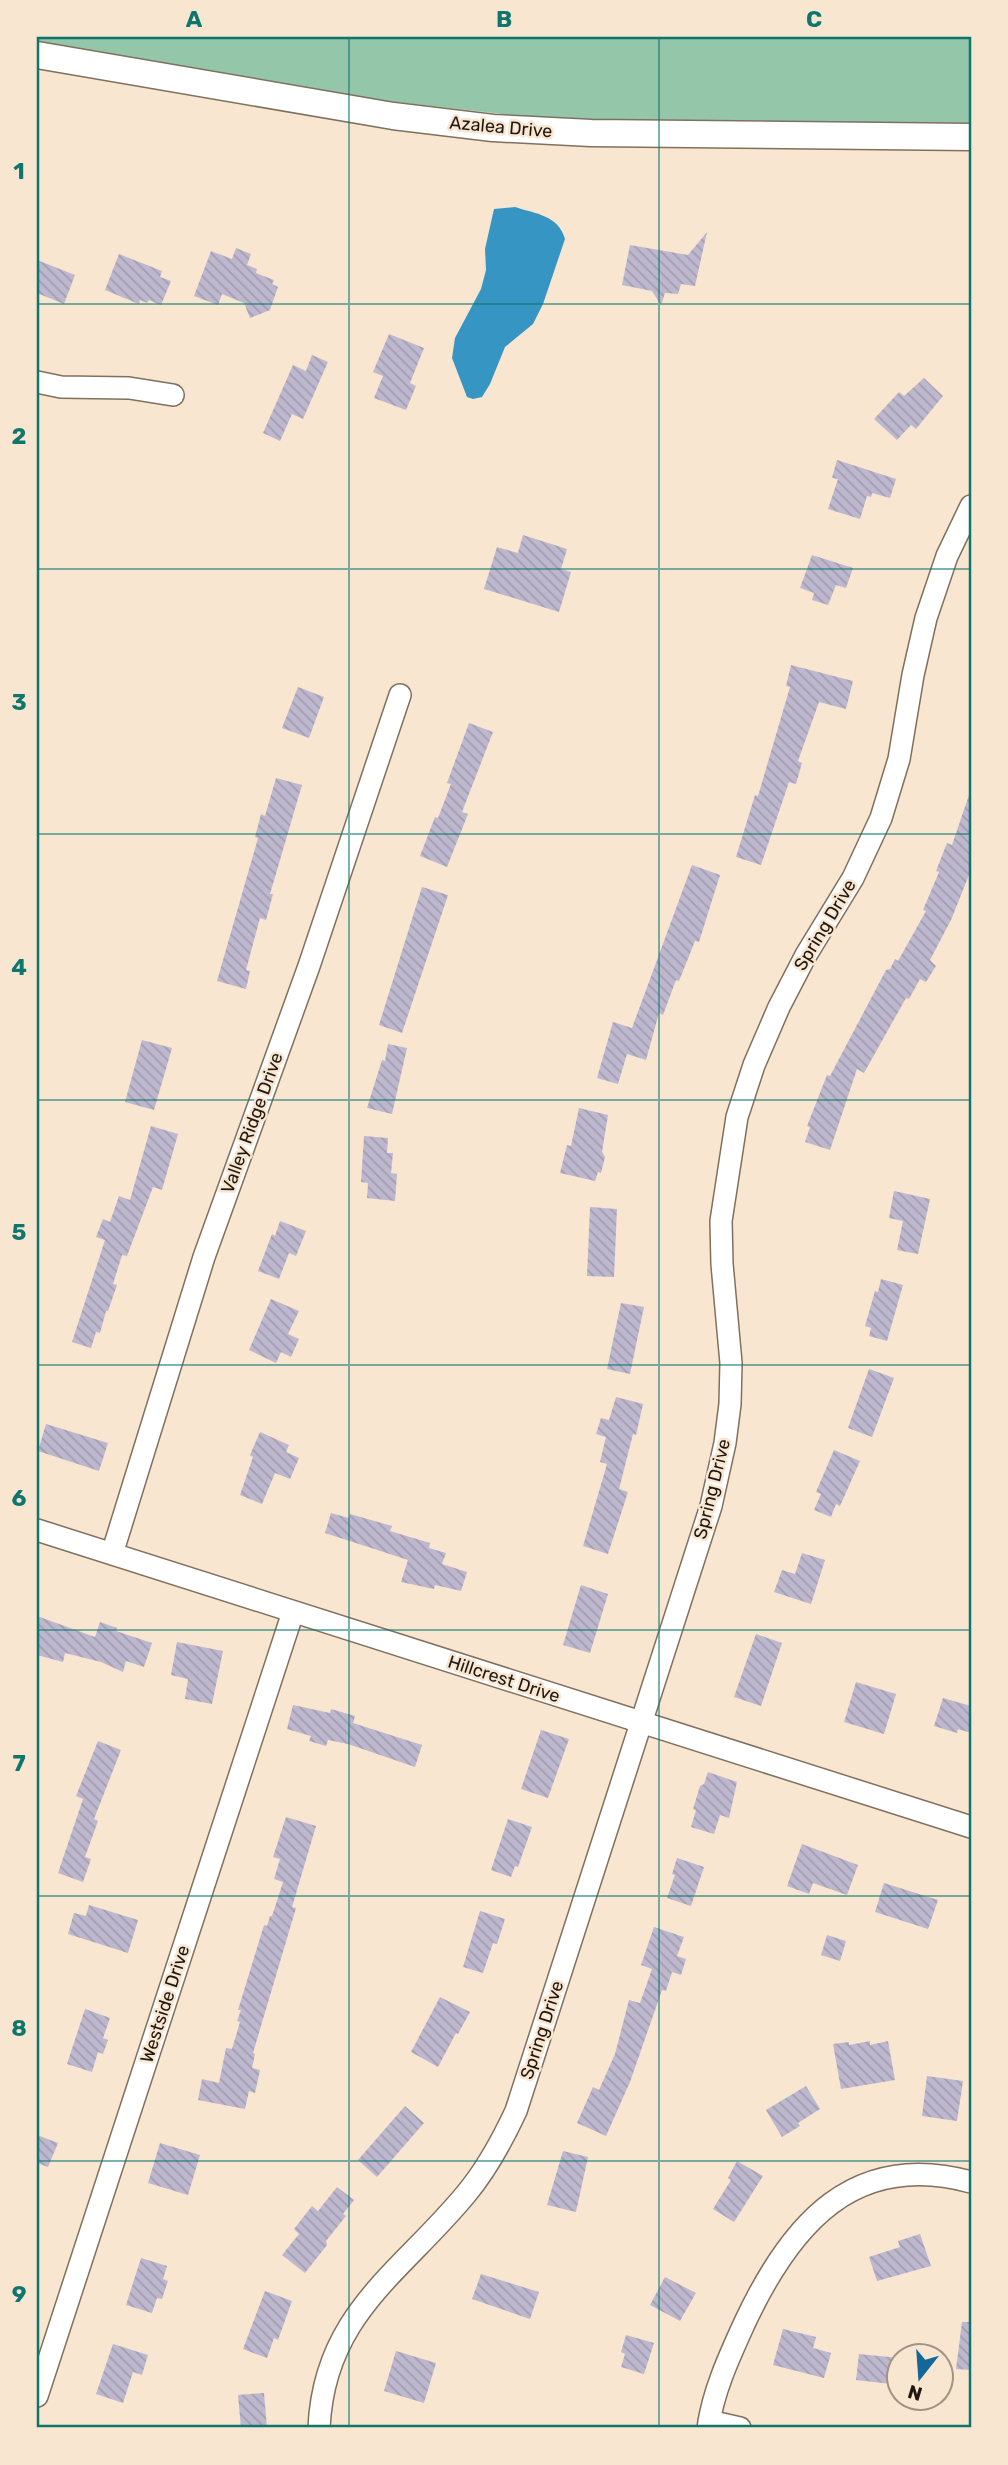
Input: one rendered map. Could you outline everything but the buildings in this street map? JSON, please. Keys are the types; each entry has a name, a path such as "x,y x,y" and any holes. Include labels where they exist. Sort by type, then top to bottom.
{"street":[{"name":"Azalea Drive","path":"37,55 393,116 494,128 590,134 971,137"},
{"path":"37,382 61,387 129,388 173,395"},
{"name":"Spring Drive","path":"319,2428 320,2400 325,2378 337,2346 356,2314 379,2285 466,2195 486,2169 512,2121 711,1506 725,1443 731,1363 721,1222 737,1117 754,1065 779,1007 853,878 881,818 898,760 926,618 947,556 971,506"},
{"name":"Valley Ridge Drive","path":"112,1554 204,1256 309,966 400,695"},
{"name":"Hillcrest Drive","path":"37,1530 971,1827"},
{"name":"Westside Drive","path":"37,2396 293,1612"},
{"path":"740,2428 708,2425 727,2361 757,2297 801,2231 819,2212 840,2196 878,2179 919,2174 971,2182"}],"green space":[{"path":"37,37 971,37 971,136 566,121 305,92 37,55"}],"water":[{"path":"515,207 552,220 565,239 543,304 533,324 505,347 482,397 473,399 467,397 452,358 455,338 481,289 486,270 485,249 494,209"}]}
